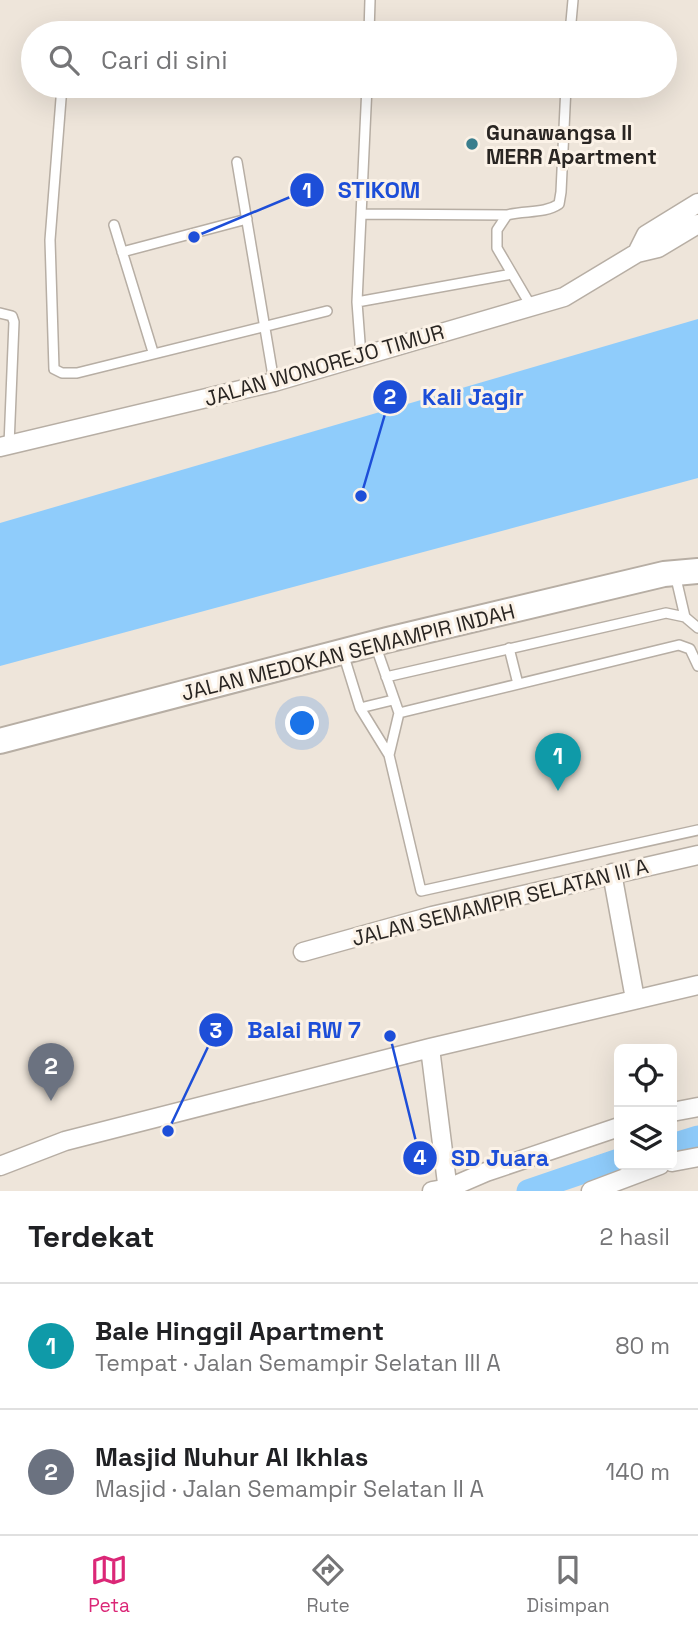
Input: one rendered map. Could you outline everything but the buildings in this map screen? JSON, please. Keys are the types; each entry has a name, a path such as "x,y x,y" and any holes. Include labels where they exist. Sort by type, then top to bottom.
{"street":[{"name":"JALAN WONOREJO TIMUR","path":"636,253 646,235 698,203"},
{"name":"JALAN WONOREJO TIMUR","path":"4,446 274,382 564,297 636,253 658,248 698,224"},
{"name":"JALAN MEDOKAN SEMAMPIR INDAH","path":"0,741 342,651 686,572"},
{"name":"JALAN SEMAMPIR SELATAN III A","path":"303,952 432,916 698,855"},
{"path":"612,873 635,999"},
{"path":"0,1166 65,1141 429,1048 698,985"},
{"path":"429,1048 443,1190 510,1163 614,1129"},
{"path":"677,1111 698,1107"},
{"path":"677,1161 698,1157"},
{"path":"591,1191 647,1170"}],"lane":[{"path":"369,21 370,0"},
{"path":"571,21 573,0"},
{"path":"61,98 50,240 54,369 62,373 77,373 327,311"},
{"path":"361,356 357,302 366,98"},
{"path":"361,214 507,215 550,210 559,204 565,98"},
{"path":"237,162 274,382"},
{"path":"507,215 497,230 497,248 531,306"},
{"path":"122,252 247,219"},
{"path":"114,225 153,352"},
{"path":"357,302 512,274"},
{"path":"0,313 12,316 14,322 4,446"},
{"path":"685,617 686,572"},
{"path":"386,677 666,613 685,617 698,628"},
{"path":"375,643 399,713 388,755"},
{"path":"399,713 679,646 690,649 698,666"},
{"path":"509,648 518,684"},
{"path":"342,651 360,708 388,755 421,891 698,830"},
{"path":"360,708 393,700"}],"water":[{"path":"698,319 698,478 0,666 0,523"}],"waterway":[{"path":"677,1143 698,1137"},
{"path":"528,1191 614,1162"}],"place":[{"name":"Gunawangsa II MERR Apartment","path":"472,144"},
{"name":"STIKOM","path":"194,237"},
{"name":"Kali Jagir","path":"361,496"},
{"name":"Bale Hinggil Apartment","path":"558,791"},
{"name":"SD Juara","path":"390,1036"},
{"name":"Masjid Nuhur Al Ikhlas","path":"51,1101"},
{"name":"Balai RW 7","path":"168,1131"}]}
